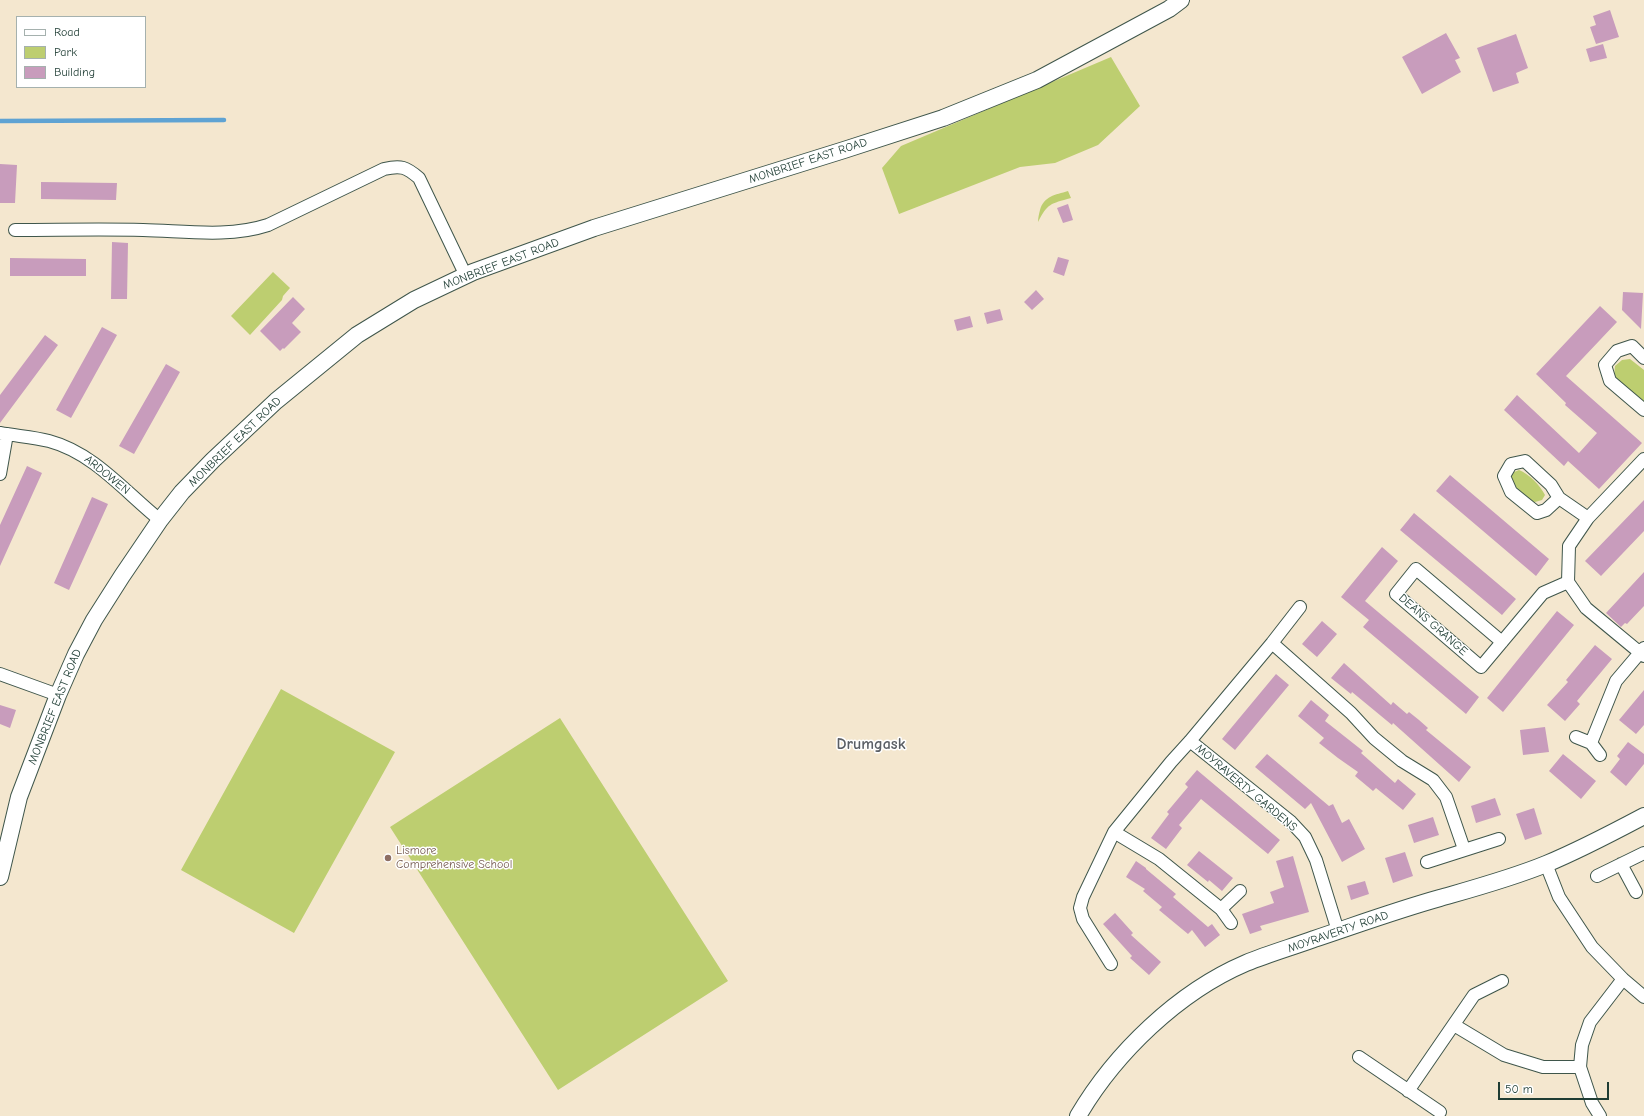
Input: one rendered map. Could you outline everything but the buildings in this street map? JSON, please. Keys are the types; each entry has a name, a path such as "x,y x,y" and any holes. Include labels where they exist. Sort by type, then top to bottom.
{"street":[{"name":"MONBRIEF EAST ROAD","path":"0,877 19,797 58,695 76,654 94,620 122,576 160,520 182,492 276,401 357,335 414,300 466,276 594,228 844,150 958,112 1037,80 1169,9 1181,0"},
{"path":"15,230 118,230 228,233 253,230 268,225 384,169 397,166 409,170 419,178 466,276"},
{"path":"1644,358 1632,346 1617,351 1605,365 1610,381 1644,410"},
{"path":"0,474 4,434"},
{"name":"ARDOWEN","path":"4,434 50,441 81,454 121,485 160,520"},
{"path":"1591,743 1616,681 1643,652 1586,608 1568,582 1569,546 1588,518 1644,459"},
{"path":"1559,498 1546,510 1537,513 1511,492 1504,476 1510,464 1525,461 1550,485 1559,498 1588,518"},
{"name":"DEANS GRANGE","path":"1502,642 1416,569 1396,594 1481,667 1502,642 1543,593 1568,582"},
{"name":"MOYRAVERTY GARDENS","path":"1300,607 1190,741 1291,822 1305,837 1316,860 1338,931"},
{"path":"1272,643 1351,713 1374,738 1402,761 1433,780 1446,797 1464,849"},
{"path":"0,674 58,695"},
{"path":"1576,737 1591,743 1600,755"},
{"path":"1111,964 1083,919 1080,908 1083,897 1114,832 1190,741"},
{"name":"MOYRAVERTY ROAD","path":"1078,1116 1106,1073 1121,1055 1142,1035 1187,997 1245,963 1338,931 1482,886 1546,864 1609,835 1644,816"},
{"path":"1114,832 1159,859 1221,908 1231,923"},
{"path":"1427,862 1499,839"},
{"path":"1597,876 1644,853"},
{"path":"1546,864 1559,897 1592,947 1623,979 1644,997"},
{"path":"1622,864 1636,892"},
{"path":"1221,908 1240,891"},
{"path":"1600,1116 1592,1103 1580,1067 1582,1045 1590,1022 1623,979"},
{"path":"1408,1091 1474,995 1502,981"},
{"path":"1454,1025 1504,1055 1543,1067 1580,1067"},
{"path":"1359,1057 1440,1112"}],"green space":[{"path":"1111,57 1140,106 1098,145 1055,163 1020,167 899,214 882,168 901,146"},
{"path":"1068,191 1071,198 1050,205 1044,211 1038,222 1040,210 1044,202 1054,195"},
{"path":"273,272 290,288 283,296 282,300 250,335 231,316"},
{"path":"1630,359 1644,370 1644,404 1614,377 1615,366 1622,360"},
{"path":"1519,470 1534,480 1540,487 1545,495 1542,500 1535,502 1531,501 1513,485 1510,479 1512,473"},
{"path":"281,689 395,752 294,933 181,870"},
{"path":"560,718 728,981 558,1090 390,827"}],"waterway":[{"path":"0,121 224,120"}],"place":[{"name":"Lismore Comprehensive School","path":"388,858"}],"district":[{"name":"Drumgask","path":"871,744"}]}
